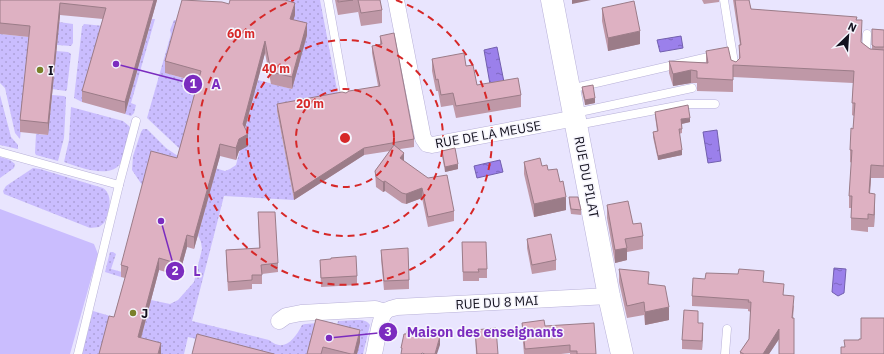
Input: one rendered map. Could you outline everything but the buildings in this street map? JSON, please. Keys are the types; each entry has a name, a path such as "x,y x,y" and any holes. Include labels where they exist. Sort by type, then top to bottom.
{"main road":[{"name":"RUE DU PILAT","path":"552,0 609,296 622,354"}],"street":[{"name":"RUE DE LA MEUSE","path":"396,0 424,142 432,145 576,119"},
{"name":"RUE DU 8 MAI","path":"279,321 286,316 301,313 375,309 385,312 389,309 397,308 609,296"},
{"path":"374,354 382,318 385,312"}],"lane":[{"path":"328,0 345,95"},
{"path":"724,0 735,69"},
{"path":"867,34 866,52 873,57 884,57"},
{"path":"570,89 719,54"},
{"path":"576,119 692,88"},
{"path":"576,119 687,104 715,104"},
{"path":"78,354 119,185 136,122"},
{"path":"0,152 119,185"},
{"path":"725,354 727,329"}],"shaded area":[{"path":"281,0 320,0 339,100 277,111 294,200 224,196 192,321 269,340 274,344 280,345 288,343 296,335 302,325 305,324 333,322 329,334 310,354 227,354 205,341 188,337 184,354 157,354 138,349 151,300 170,304 178,300 194,282 202,249 198,235 213,180 144,188 132,170 133,156 141,132 143,129 147,129 166,148 181,158 225,171 236,165 258,80 292,89 290,31"},
{"path":"152,19 155,19 131,103 136,105 134,113 131,116 125,114"},
{"path":"174,20 216,22 165,73 201,83 182,151 147,118 171,34 170,30"},
{"path":"59,22 73,24 73,43 71,46 57,45"},
{"path":"84,24 104,26 82,102 74,98 82,27"},
{"path":"0,34 30,37 20,139 15,133 5,88 0,83"},
{"path":"56,51 68,52 71,54 66,91 52,89"},
{"path":"0,95 11,137 18,145 18,149 0,145"},
{"path":"52,95 66,97 64,138 58,161 36,155 35,153 36,134 48,135"},
{"path":"71,107 123,121 129,126 130,128 123,157 120,164 115,168 109,171 101,171 77,167 64,162 69,140"},
{"path":"0,157 10,160 15,164 14,168 0,178"},
{"path":"33,168 103,188 108,195 110,204 104,223 99,227 90,228 4,194 3,191 6,186"},
{"path":"0,209 94,244 98,254 70,354 0,354"},
{"path":"110,252 116,254 111,269 122,272 121,277 105,272"},
{"path":"93,311 117,318 102,354 82,354"},
{"path":"357,320 367,322 370,325 363,354 357,354 360,341 335,333 338,321"}],"water":[{"path":"681,36 683,48 660,52 657,40"},
{"path":"497,47 504,82 490,84 484,50"},
{"path":"717,130 721,161 708,163 703,132"},
{"path":"500,160 503,172 477,178 474,166"},
{"path":"834,268 846,269 844,293 838,296 832,292"}],"place":[{"name":"A","path":"116,64"},
{"name":"I","path":"40,70"},
{"name":"L","path":"161,221"},
{"name":"J","path":"133,313"},
{"name":"Maison des enseignants","path":"329,338"}]}
